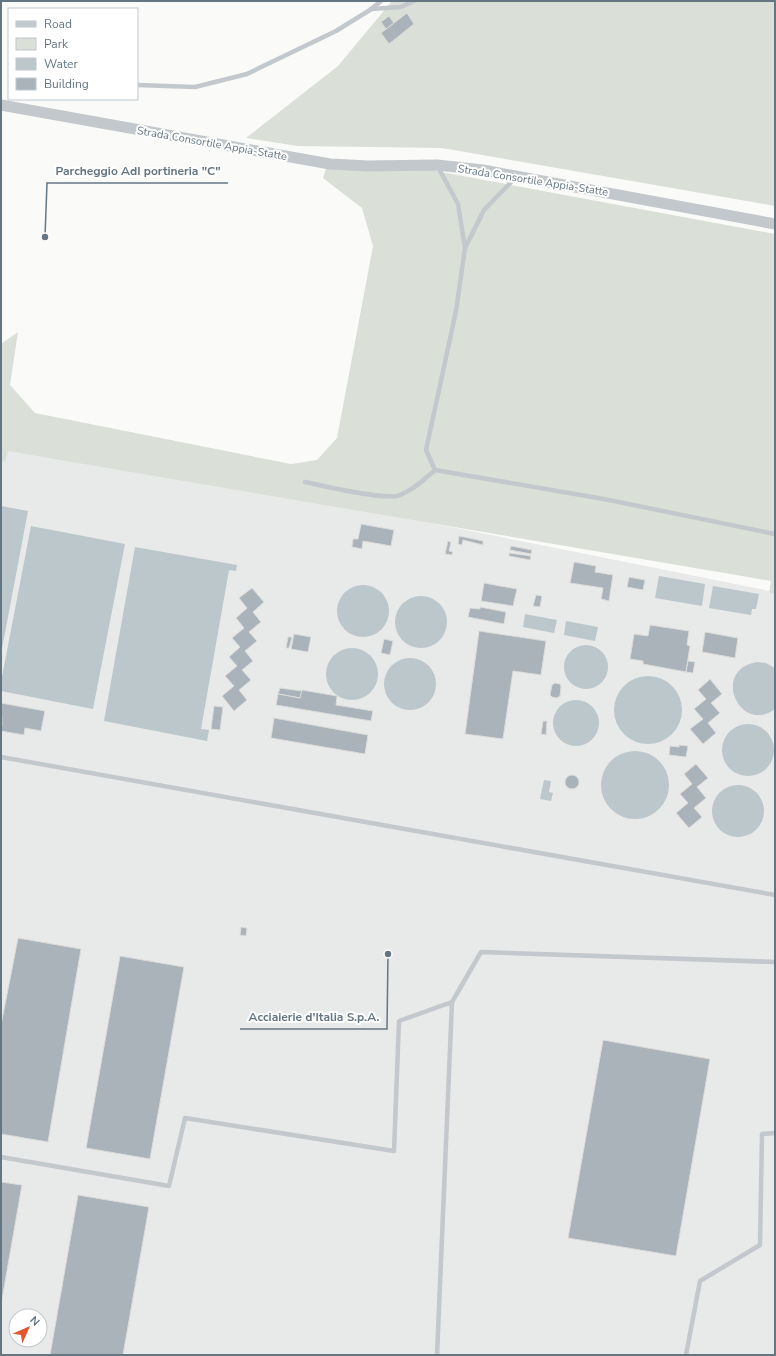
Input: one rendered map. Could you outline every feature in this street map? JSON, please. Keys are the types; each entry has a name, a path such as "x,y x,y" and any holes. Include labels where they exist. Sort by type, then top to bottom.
{"street":[{"name":"Strada Consortile Appia-Statte","path":"1,105 330,164 368,166 437,165 483,170 775,224"},
{"name":"Strada Consortile Appia-Statte","path":"1,110 53,114"}],"lane":[{"path":"138,85 195,87 247,74 336,31 370,10 381,1"},
{"path":"370,10 401,7 414,1"},
{"path":"435,470 426,450 456,311 465,248 458,204 437,165"},
{"path":"465,248 484,210 518,176"},
{"path":"305,482 376,496 399,496 414,488 435,470"},
{"path":"435,470 604,499 775,534"},
{"path":"1,757 775,895"},
{"path":"437,1355 452,1002 481,952 775,962"},
{"path":"1,1157 168,1186 185,1118 394,1152 399,1021 452,1002"},
{"path":"686,1355 700,1280 760,1245 762,1134 775,1133"}],"shaded area":[{"path":"1,449 406,518 775,592 775,1355 1,1355"}],"green space":[{"path":"392,1 775,1 775,206 442,148 298,146 246,138 338,66"},
{"path":"409,166 775,234 775,594 769,593 771,581 8,451 5,462 1,461 1,344 18,332 10,385 35,413 291,464 317,460 337,438 373,246 362,208 323,178 326,169"}],"water":[{"path":"1,506 28,511 1,654"},
{"path":"31,526 125,544 93,709 1,691 1,682"},
{"path":"135,547 237,565 236,571 229,570 201,729 209,730 207,741 104,721"},
{"path":"659,576 705,584 702,606 655,598"},
{"path":"363,585 377,589 385,597 389,611 385,625 377,633 363,637 349,633 341,625 337,611 341,597 349,589"},
{"path":"713,586 759,594 756,609 752,609 751,615 709,608"},
{"path":"416,596 426,596 436,600 443,607 447,617 447,627 443,637 436,644 426,648 416,648 406,644 399,637 395,627 395,617 399,607 406,600"},
{"path":"525,614 557,620 554,633 523,627"},
{"path":"566,621 598,627 595,641 564,635"},
{"path":"582,645 590,645 602,651 608,663 608,671 602,683 590,689 582,689 570,683 564,671 564,663 570,651"},
{"path":"347,648 357,648 367,652 374,659 378,669 378,679 374,689 367,696 357,700 347,700 337,696 330,689 326,679 326,669 330,659 337,652"},
{"path":"405,658 415,658 424,662 432,670 436,679 436,689 432,698 424,706 415,710 405,710 396,706 388,698 384,689 384,679 388,670 396,662"},
{"path":"757,662 766,663 775,668 775,709 762,715 751,714 742,708 735,698 733,687 735,676 743,667"},
{"path":"641,676 655,676 667,682 676,691 682,703 680,723 672,734 661,742 655,744 641,744 635,742 624,734 616,723 614,717 614,703 616,697 624,686 635,678"},
{"path":"576,700 589,704 595,710 599,723 595,736 589,742 576,746 563,742 557,736 553,723 557,710 563,704"},
{"path":"748,724 762,728 770,736 774,750 770,764 762,772 748,776 734,772 726,764 722,750 726,736 734,728"},
{"path":"635,751 648,753 659,761 667,772 669,785 667,798 659,809 648,817 635,819 622,817 611,809 603,798 601,785 603,772 611,761 622,753"},
{"path":"544,780 551,781 549,792 553,793 551,801 540,799"},
{"path":"738,785 752,789 760,797 764,811 760,825 752,833 738,837 724,833 716,825 712,811 716,797 724,789"}],"building":[{"path":"407,13 414,24 389,44 381,33"},
{"path":"389,16 394,23 386,29 381,22"},
{"path":"361,524 394,530 391,546 363,541 362,549 352,547 353,539 358,539"},
{"path":"459,536 483,541 483,545 463,540 462,545 458,544"},
{"path":"448,541 451,542 449,551 453,552 452,555 445,554"},
{"path":"511,546 532,550 531,554 510,550"},
{"path":"509,553 531,556 530,560 509,556"},
{"path":"574,562 596,566 595,572 613,575 609,601 601,599 603,588 570,583"},
{"path":"629,577 645,580 643,590 627,587"},
{"path":"484,583 517,589 513,606 481,601"},
{"path":"252,588 264,602 253,612 261,622 249,632 257,641 245,651 253,661 242,670 251,680 239,690 247,700 234,711 222,696 234,686 225,676 237,666 229,657 240,647 232,638 244,628 236,618 247,608 239,598"},
{"path":"536,595 542,596 540,607 533,606"},
{"path":"480,607 506,612 504,624 468,617 470,608 480,609"},
{"path":"650,625 689,631 687,645 690,646 686,672 643,664 643,661 630,659 634,634 648,636"},
{"path":"479,631 546,641 541,675 513,671 503,739 465,734"},
{"path":"705,632 738,638 735,658 702,652"},
{"path":"294,634 311,637 308,652 291,649"},
{"path":"288,637 292,637 289,648 286,648"},
{"path":"384,639 393,641 390,655 381,653"},
{"path":"688,661 695,662 693,673 686,672"},
{"path":"710,679 722,694 711,703 720,713 708,723 716,733 703,744 690,729 703,719 694,709 706,699 698,690"},
{"path":"555,683 560,684 561,687 560,696 557,698 550,695 552,685"},
{"path":"280,688 302,691 300,698 278,694"},
{"path":"302,690 337,696 336,705 373,711 371,721 276,705 278,694 300,698"},
{"path":"1,703 45,711 41,731 25,728 24,735 1,731"},
{"path":"214,706 223,707 220,730 211,729"},
{"path":"274,718 368,735 365,754 271,738"},
{"path":"543,721 547,721 546,735 541,734"},
{"path":"679,745 688,746 686,757 669,755 670,746 679,747"},
{"path":"696,764 708,778 697,787 706,798 694,808 702,817 689,828 676,813 688,803 680,794 692,784 684,774"},
{"path":"572,775 577,777 579,782 577,787 572,789 567,787 565,782 567,777"},
{"path":"241,927 247,928 246,936 240,935"},
{"path":"18,938 81,949 48,1142 1,1134 1,1025"},
{"path":"120,956 184,967 150,1159 86,1148"},
{"path":"603,1040 710,1059 676,1256 568,1238"},
{"path":"1,1182 22,1185 1,1305"},
{"path":"78,1195 149,1207 123,1355 50,1355"}],"place":[{"name":"Parcheggio AdI portineria \"C\"","path":"45,237"},
{"name":"Acciaierie d'Italia S.p.A.","path":"388,954"}]}
